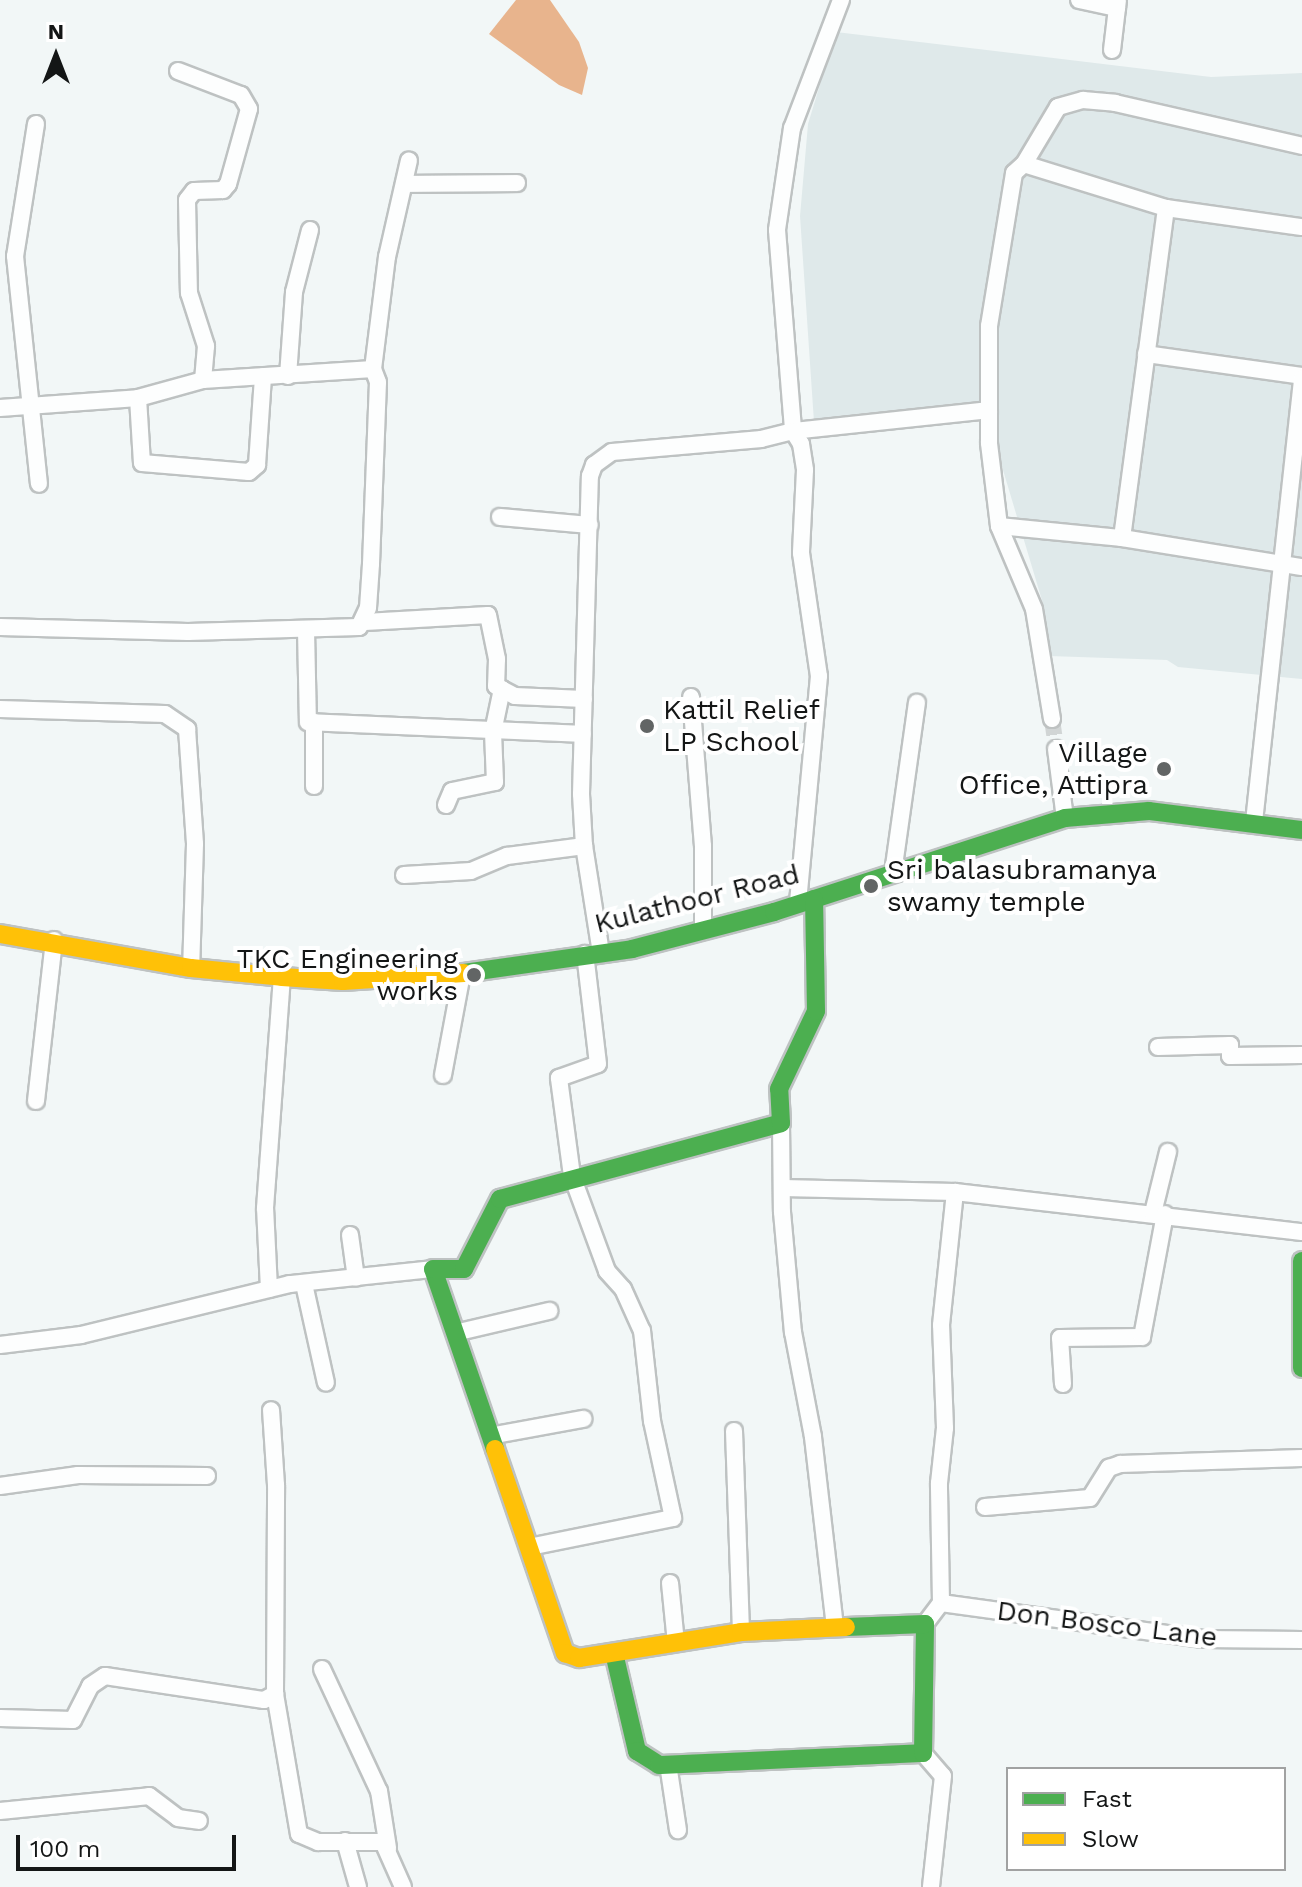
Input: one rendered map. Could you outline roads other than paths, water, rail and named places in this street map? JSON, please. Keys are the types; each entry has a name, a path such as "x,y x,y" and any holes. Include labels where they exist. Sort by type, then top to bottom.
{"street":[{"path":"835,1627 813,1437 793,1332 783,1188 779,1089 816,1011 806,902 819,676 801,553 805,470 793,431 777,230 792,128 841,0"},
{"path":"1079,0 1118,4 1112,50"},
{"path":"178,71 241,95 249,109 228,184 223,190 194,191 187,200 189,293 206,346 203,380"},
{"path":"1052,719 1034,609 999,526 989,410 989,326 1014,173 1024,164 1058,107 1083,100 1115,103 1302,146"},
{"path":"36,124 15,256 34,406 39,484"},
{"path":"365,622 378,382 373,369 387,257 409,160"},
{"path":"1024,164 1166,208 1302,227"},
{"path":"404,184 517,183"},
{"path":"1122,538 1166,208"},
{"path":"288,376 294,292 310,230"},
{"path":"1146,354 1302,378 1278,565 1254,822"},
{"path":"0,408 138,398 203,380 373,369"},
{"path":"138,398 142,463 249,472 257,465 263,376"},
{"path":"529,1547 673,1518 652,1421 642,1331 623,1289 607,1271 572,1176 559,1078 598,1064 584,846 583,734 590,476 594,465 612,452 761,439 793,431 989,410"},
{"path":"500,517 590,525"},
{"path":"999,526 1122,538 1302,567"},
{"path":"0,627 347,629 365,622 488,615 497,659 496,686 515,696 584,699"},
{"path":"306,630 308,722 583,734"},
{"path":"446,805 452,791 495,782 493,732 502,689"},
{"path":"691,697 703,846 703,930"},
{"path":"893,873 917,703"},
{"path":"0,709 165,714 187,729 195,844 191,968"},
{"path":"314,722 314,786"},
{"path":"1056,749 1065,818"},
{"name":"Kulathoor Road","path":"0,934 54,940 191,968 282,977 343,981 462,973 593,954 703,930 806,902 1065,818 1149,811 1302,830"},
{"path":"404,875 471,871 507,856 584,846"},
{"path":"36,1101 54,940"},
{"path":"443,1075 462,973"},
{"path":"269,1289 265,1208 282,977"},
{"path":"1158,1047 1230,1045 1230,1056 1302,1055"},
{"path":"0,1345 81,1335 269,1289 433,1269 464,1269 500,1199 572,1176 781,1123"},
{"path":"1063,1384 1060,1338 1142,1337 1168,1152"},
{"path":"783,1188 955,1192 1033,1205 1159,1214 1302,1232"},
{"path":"931,1887 943,1776 923,1753 925,1624 941,1603 939,1483 945,1428 941,1325 955,1192"},
{"path":"350,1235 356,1278"},
{"path":"1301,1359 1302,1261"},
{"path":"433,1269 565,1653 579,1658 741,1632 925,1624"},
{"path":"304,1284 326,1383"},
{"path":"455,1333 549,1311"},
{"path":"271,1410 276,1485 275,1694 299,1834 318,1842 374,1840 388,1848"},
{"path":"490,1436 583,1419"},
{"path":"734,1431 741,1632"},
{"path":"985,1507 1090,1498 1109,1468 1120,1464 1302,1458"},
{"path":"0,1486 78,1475 207,1476"},
{"path":"670,1583 676,1643"},
{"name":"Don Bosco Lane","path":"941,1603 1204,1639 1302,1640"},
{"path":"614,1653 637,1751 645,1760 668,1764 923,1753"},
{"path":"322,1669 379,1791 388,1848 403,1887"},
{"path":"0,1718 73,1720 90,1686 105,1676 264,1700 275,1694"},
{"path":"668,1764 678,1830"},
{"path":"0,1811 149,1796 178,1818 199,1821"},
{"path":"345,1841 358,1887"}],"tunnel":[{"path":"1052,719 1056,749"}],"place":[{"name":"Kattil Relief LP School","path":"647,726"},
{"name":"Village Office, Attipra","path":"1164,769"},
{"name":"Sri balasubramanya swamy temple","path":"871,886"},
{"name":"TKC Engineering works","path":"474,975"}]}
